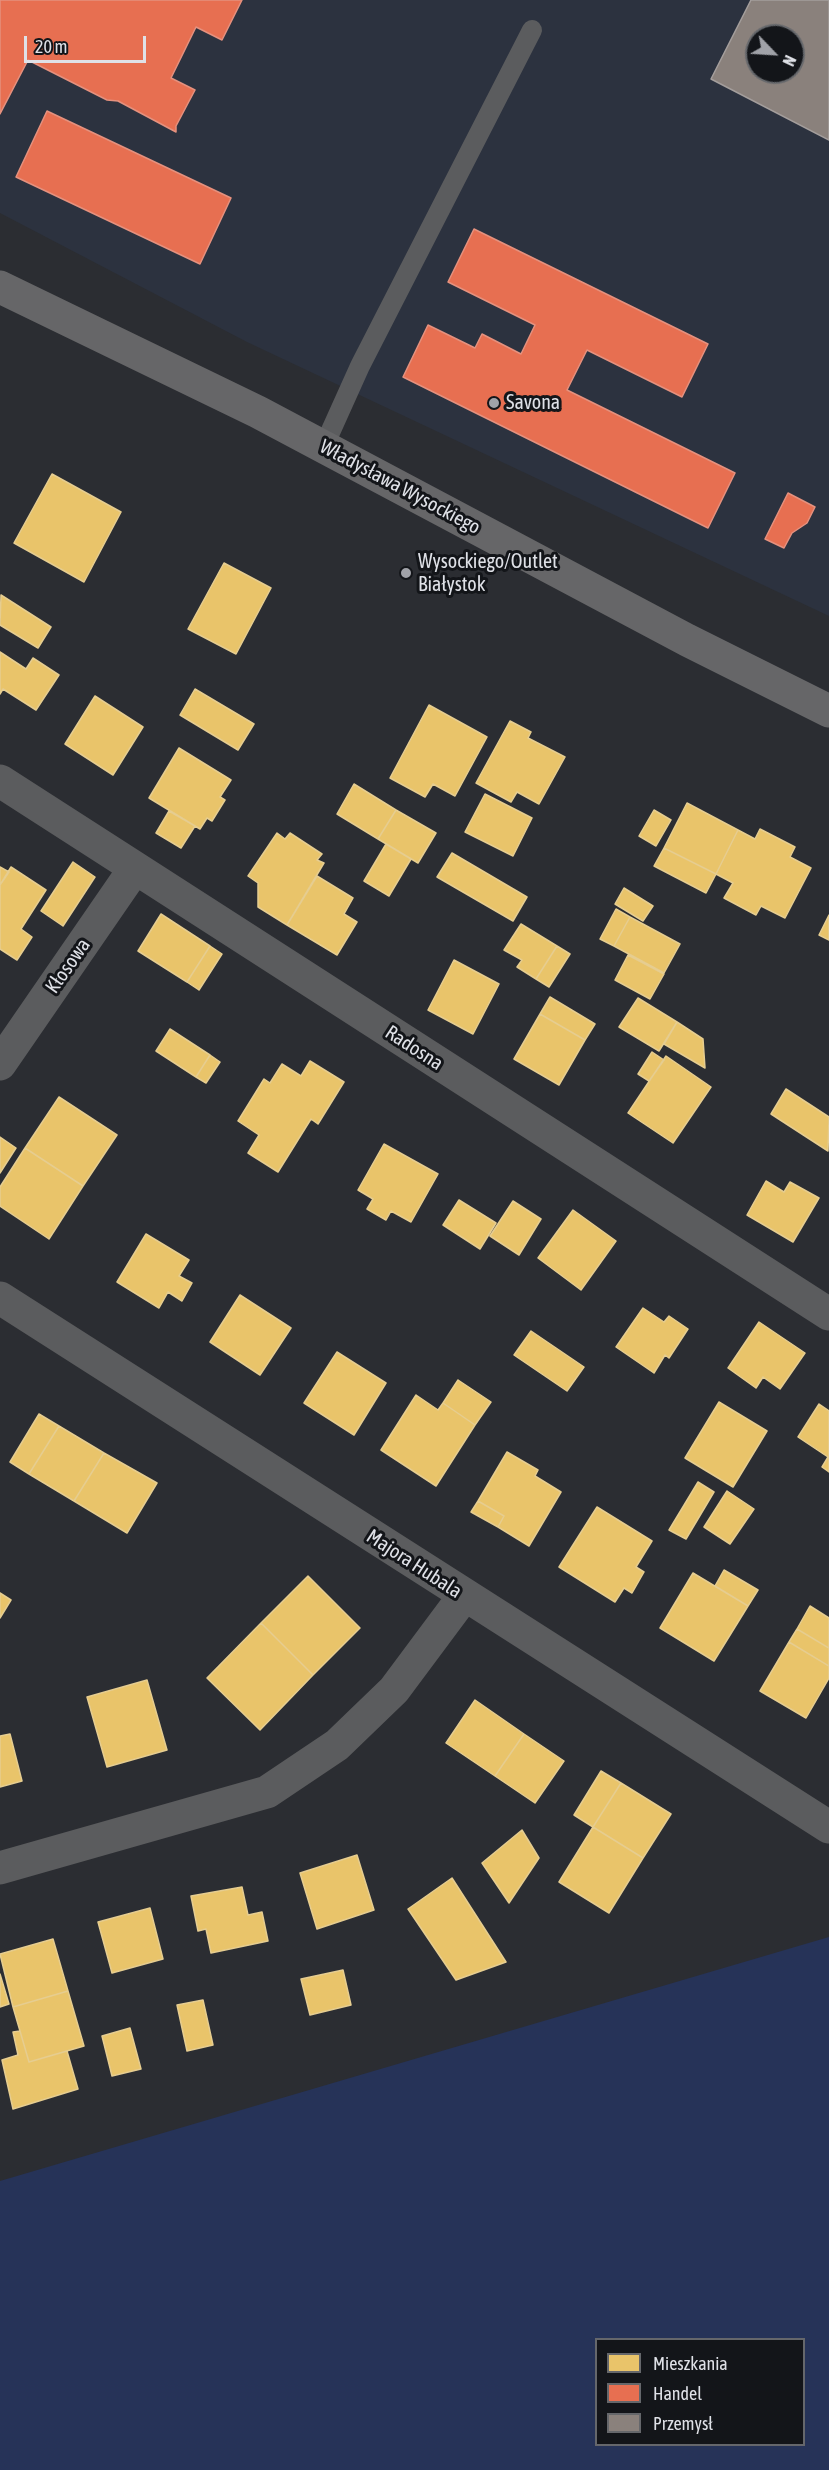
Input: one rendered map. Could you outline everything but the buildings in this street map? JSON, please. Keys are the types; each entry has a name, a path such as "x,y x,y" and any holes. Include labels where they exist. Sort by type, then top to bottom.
{"street":[{"name":"Władysława Wysockiego","path":"0,287 248,406 687,640 829,711"},
{"name":"Radosna","path":"0,781 829,1314"},
{"name":"Kłosowa","path":"0,1064 135,868"},
{"name":"Majora Hubala","path":"0,1298 829,1827"},
{"path":"0,1868 267,1792 337,1745 394,1690 464,1596"}],"lane":[{"path":"324,447 360,366 532,30"}],"shaded area":[{"path":"0,0 829,0 829,616 247,342 0,213"},
{"path":"829,1937 829,2470 0,2470 0,2181"}],"place":[{"name":"Savona","path":"494,403"},
{"name":"Wysockiego/Outlet Białystok","path":"406,573"}]}
